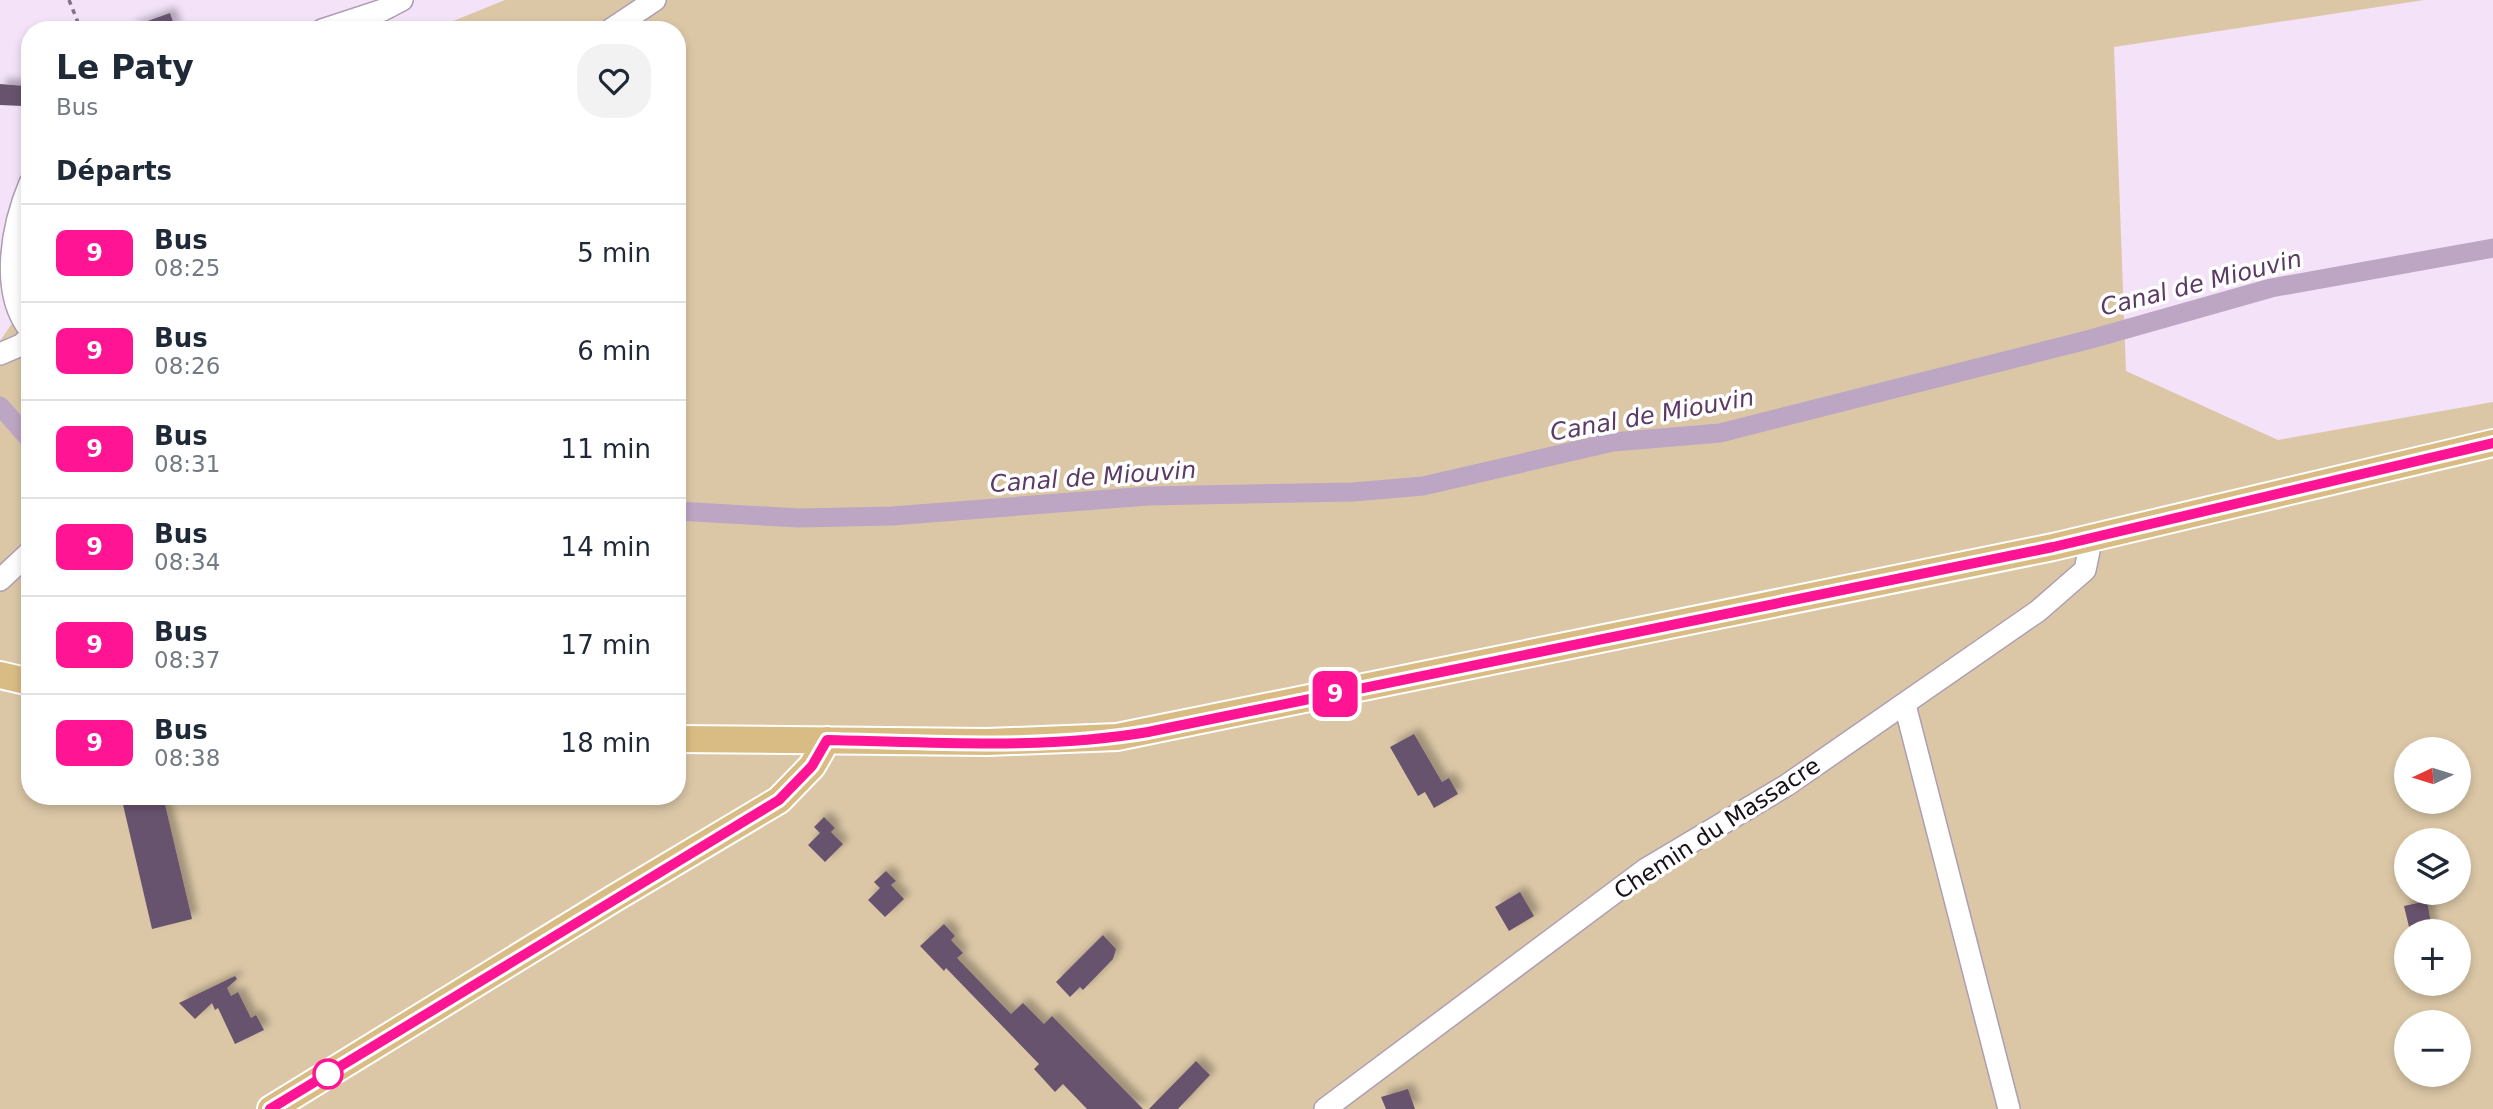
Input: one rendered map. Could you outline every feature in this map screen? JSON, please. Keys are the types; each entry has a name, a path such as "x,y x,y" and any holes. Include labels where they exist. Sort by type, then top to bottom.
{"main road":[{"path":"686,738 1027,742 1117,737 2087,539 2493,443"},
{"path":"0,675 21,680"},
{"path":"272,1109 601,906 779,800 812,766 827,740"}],"street":[{"path":"349,21 383,10 402,0"},
{"path":"624,21 655,0"},
{"path":"21,208 12,233 5,284 10,304 21,323"},
{"path":"0,354 21,345"},
{"name":"Chemin du Massacre","path":"1325,1109 1646,869 1787,785 2038,611 2085,570 2089,551 2087,539"},
{"path":"0,580 21,560"},
{"path":"1905,705 2009,1109"}],"path":[{"path":"69,0 77,21"}],"shaded area":[{"path":"505,0 2424,0 2114,47 2126,371 2278,440 2493,402 2493,1109 0,1109 0,341 21,310 21,805 686,805 686,21 453,21"}],"building":[{"path":"170,13 173,21 148,21"},
{"path":"0,84 21,86 21,106 0,105"},
{"path":"1414,734 1442,782 1449,778 1458,794 1434,808 1425,792 1418,796 1390,747"},
{"path":"123,805 165,805 192,919 152,929"},
{"path":"824,817 835,828 831,832 843,844 825,862 808,845 820,833 814,827"},
{"path":"886,871 896,881 891,885 904,899 885,917 868,900 880,888 874,882"},
{"path":"1520,892 1534,916 1509,931 1495,907"},
{"path":"2428,905 2430,919 2407,919 2404,906"},
{"path":"944,924 955,936 951,940 963,953 957,958 1011,1014 1023,1003 1044,1024 1052,1016 1143,1109 1087,1109 1063,1084 1055,1092 1034,1069 1039,1064 946,968 944,971 920,946"},
{"path":"1103,935 1116,949 1113,959 1083,990 1080,987 1070,997 1056,982"},
{"path":"235,976 237,979 227,988 231,996 238,992 251,1018 256,1015 264,1030 235,1044 218,1008 215,1010 212,1003 195,1019 179,1003"},
{"path":"1196,1061 1210,1075 1178,1109 1149,1109"},
{"path":"1408,1089 1415,1109 1386,1109 1381,1097"}],"waterway":[{"name":"Canal de Miouvin","path":"686,512 799,518 892,516 1148,496 1353,492 1423,486 1613,442 1720,433 2091,339 2271,288 2493,248"},
{"name":"Canal de Miouvin","path":"0,406 21,430"}],"bus line":[{"name":"9","path":"270,1109 779,800 812,766 827,740 1040,742 1087,740 1148,732 2053,547 2493,443"}]}
